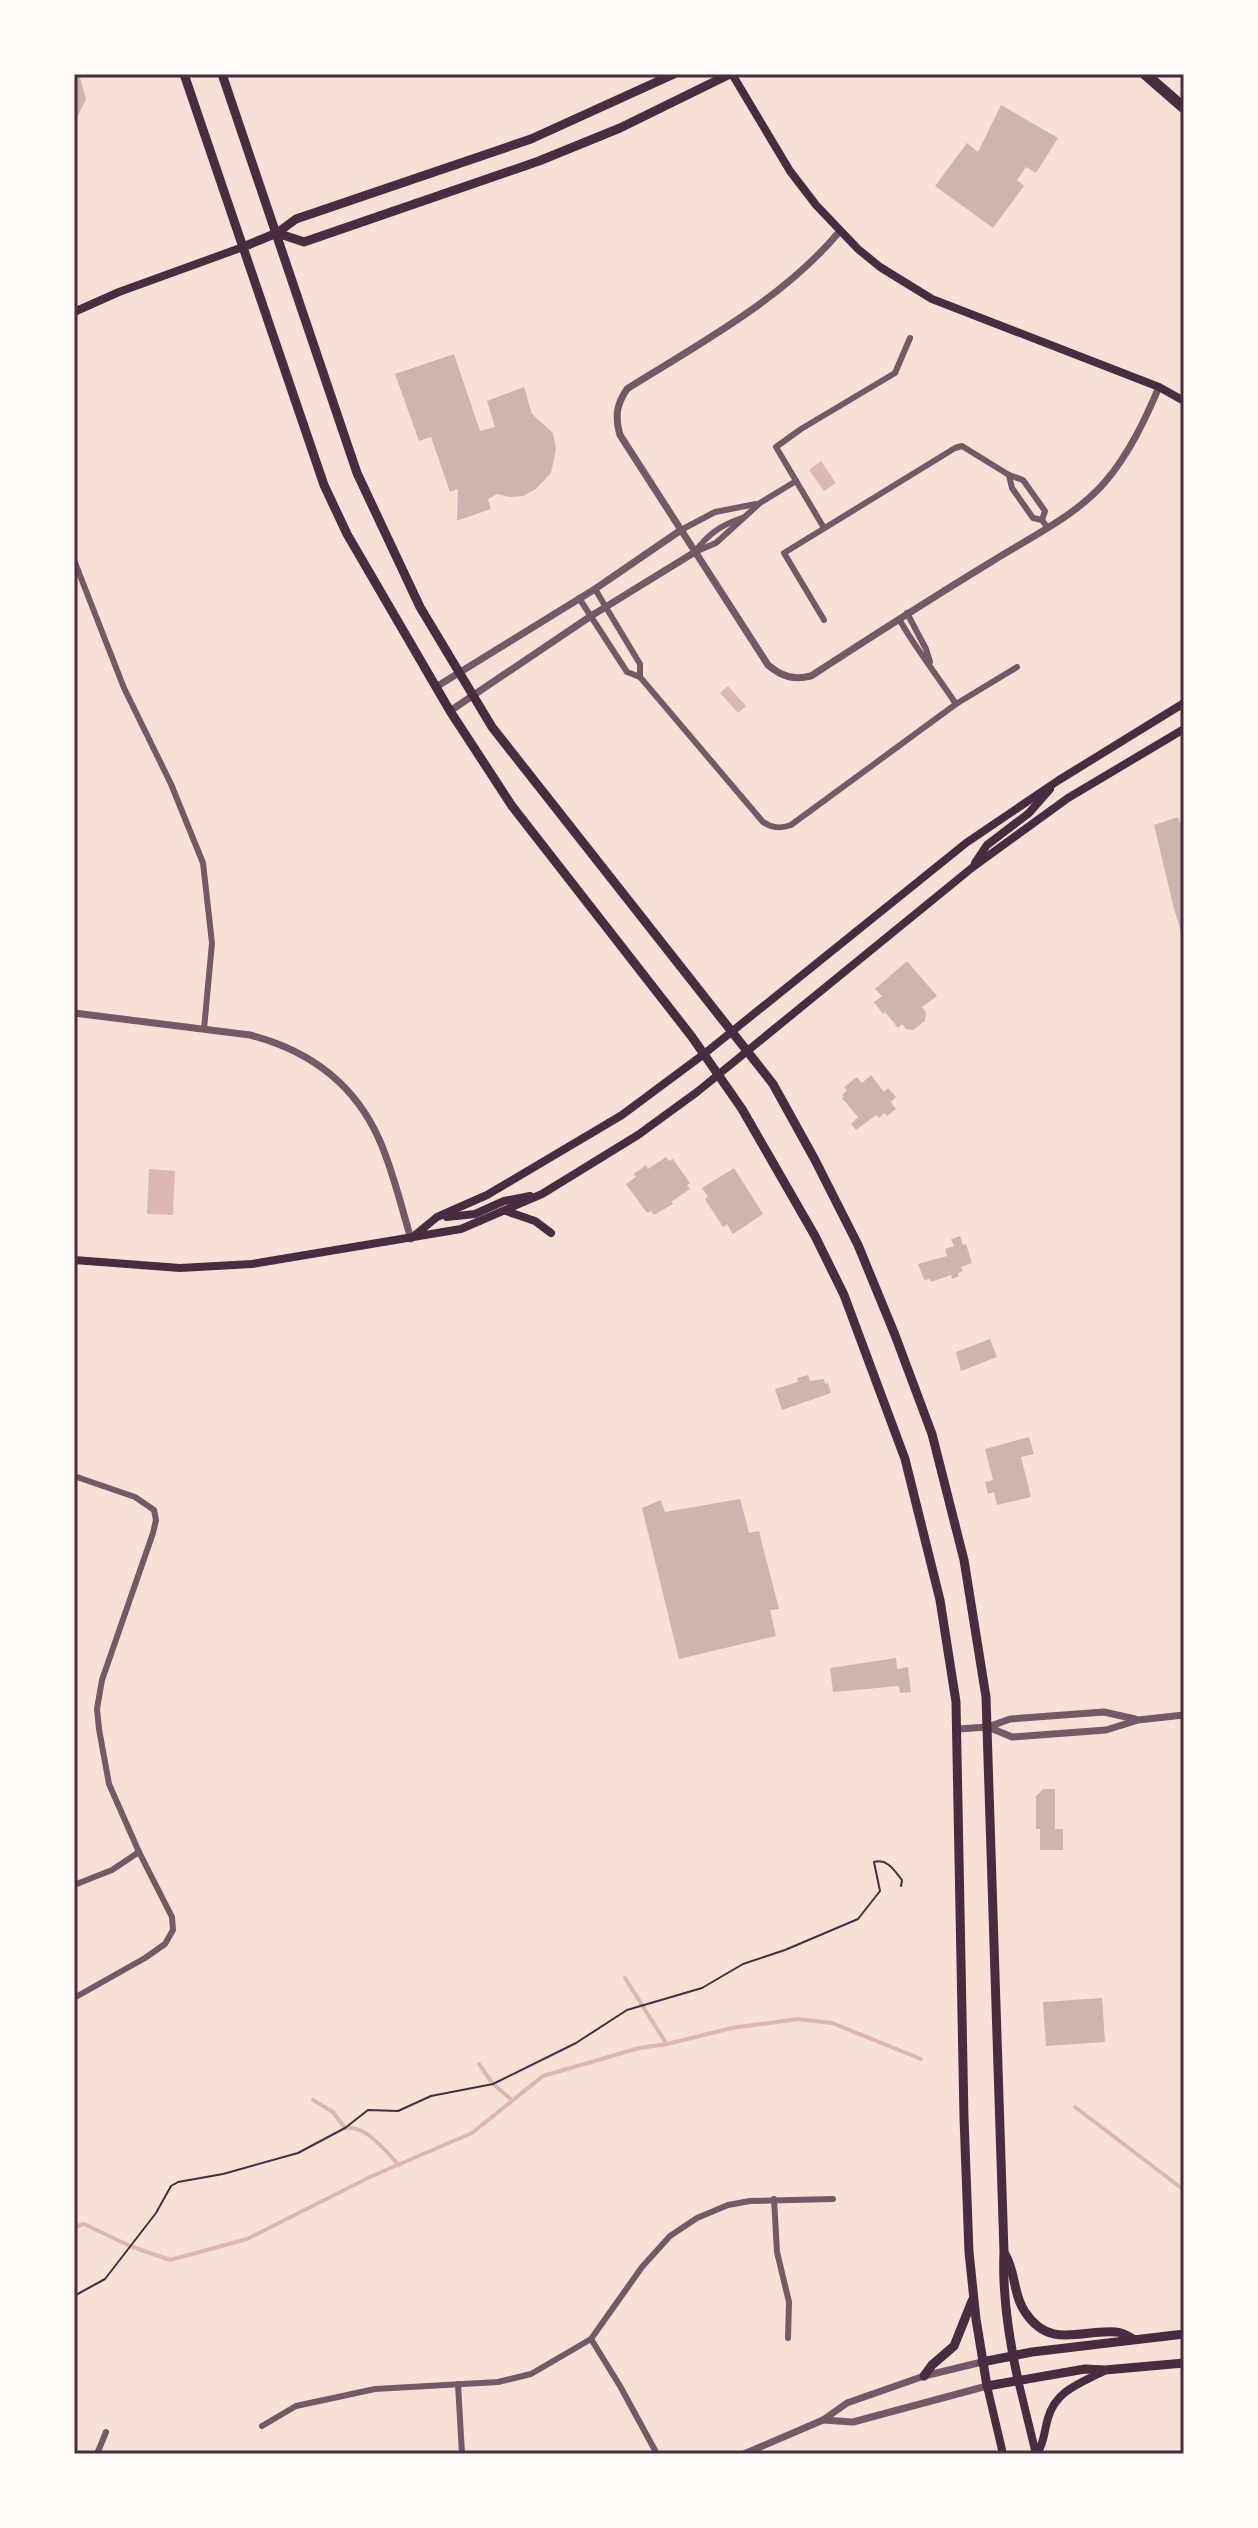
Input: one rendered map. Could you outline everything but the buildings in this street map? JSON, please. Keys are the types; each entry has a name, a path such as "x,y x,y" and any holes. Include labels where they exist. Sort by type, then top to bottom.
{"highway":[{"path":"1145,74 1184,108"}],"main road":[{"path":"184,74 330,497 347,534 450,711 512,806 704,1054 742,1109 815,1236 838,1283 905,1459 940,1600 956,1702 964,2118 973,2298 982,2362 1003,2454"},
{"path":"222,74 357,473 420,607 492,727 773,1084 858,1245 932,1434 964,1560 986,1697 1003,2271 1012,2355 1037,2454"},
{"path":"74,312 277,233 296,219 531,139 674,74"},
{"path":"277,233 304,242 539,161 620,128 731,74 790,171 816,205 880,267 932,299 1159,387 1184,401"},
{"path":"411,1239 437,1217 487,1195 622,1115 704,1054 966,843 1059,780 1184,703"},
{"path":"74,1260 180,1268 252,1264 461,1229 542,1194 638,1135 748,1051 973,867 1068,798 1184,729"},
{"path":"973,867 987,845 1029,813 1059,780"},
{"path":"437,1217 475,1214 504,1201 542,1194"},
{"path":"505,1211 535,1221 551,1233"},
{"path":"1004,2252 1013,2268 1022,2306 1036,2325 1056,2335 1118,2332 1133,2339"},
{"path":"924,2376 954,2346 973,2298"},
{"path":"982,2362 1012,2355 1184,2334"},
{"path":"987,2386 1085,2369 1184,2363"},
{"path":"1037,2454 1045,2441 1050,2412 1059,2397 1072,2385 1105,2370"}],"street":[{"path":"840,231 790,283 627,389 616,410 620,435 768,665 787,677 798,679 811,676 1044,523 1092,496 1132,442 1159,387"},
{"path":"824,528 776,447 895,373 910,338"},
{"path":"824,620 784,553 955,448 962,446 1009,475 1023,480 1045,511 1044,523"},
{"path":"1009,475 1012,488 1033,518 1044,523"},
{"path":"450,711 605,607 695,552 716,543 760,503 796,481"},
{"path":"436,687 595,589 681,530 715,512 760,503"},
{"path":"695,552 706,536 729,522 746,517"},
{"path":"74,560 124,688 171,784 203,863 212,943 204,1029"},
{"path":"595,589 640,664 640,677"},
{"path":"579,598 627,672 640,677 770,827 791,825 956,704 1017,667"},
{"path":"907,613 930,662 956,704"},
{"path":"899,619 917,650 930,662"},
{"path":"74,1013 250,1035 295,1049 322,1067 347,1090 379,1138 411,1239"},
{"path":"74,1476 135,1497 154,1510 156,1520 153,1533 102,1680 97,1709 109,1784 172,1917 173,1930 165,1944 145,1958 74,1998"},
{"path":"958,1729 988,1727 1010,1719 1104,1712 1138,1720"},
{"path":"988,1727 1012,1737 1106,1730 1138,1720 1184,1715"},
{"path":"74,1885 112,1870 139,1852"},
{"path":"262,2426 296,2406 375,2389 498,2382 531,2374 591,2339 642,2267 670,2236 697,2218 728,2205 774,2199 833,2199"},
{"path":"774,2199 777,2252 789,2302 788,2338"},
{"path":"591,2339 657,2454"},
{"path":"744,2454 755,2452 823,2420 847,2403 924,2376 982,2362"},
{"path":"458,2384 462,2454"},
{"path":"823,2420 853,2422 987,2386"},
{"path":"97,2454 106,2432"}],"path":[{"path":"74,2296 105,2279 156,2213 171,2186 178,2182 223,2174 298,2153 345,2128 368,2110 398,2111 431,2096 493,2084 576,2043 627,2010 702,1988 743,1964 858,1919 880,1891 874,1862 879,1860 889,1864 902,1880 901,1886"}],"shaded area":[{"path":"821,461 836,483 824,491 809,470"},
{"path":"728,686 746,706 738,713 720,693"},
{"path":"149,1169 175,1171 173,1215 147,1214"}],"waterway":[{"path":"625,1978 666,2043"},
{"path":"74,2227 84,2224 130,2246 170,2260 247,2239 372,2176 472,2133 543,2076 639,2048 732,2028 798,2019 832,2023 921,2059"},
{"path":"479,2064 493,2084 512,2100"},
{"path":"313,2100 333,2112 345,2128 368,2135 399,2165"},
{"path":"1075,2107 1184,2190"}]}
